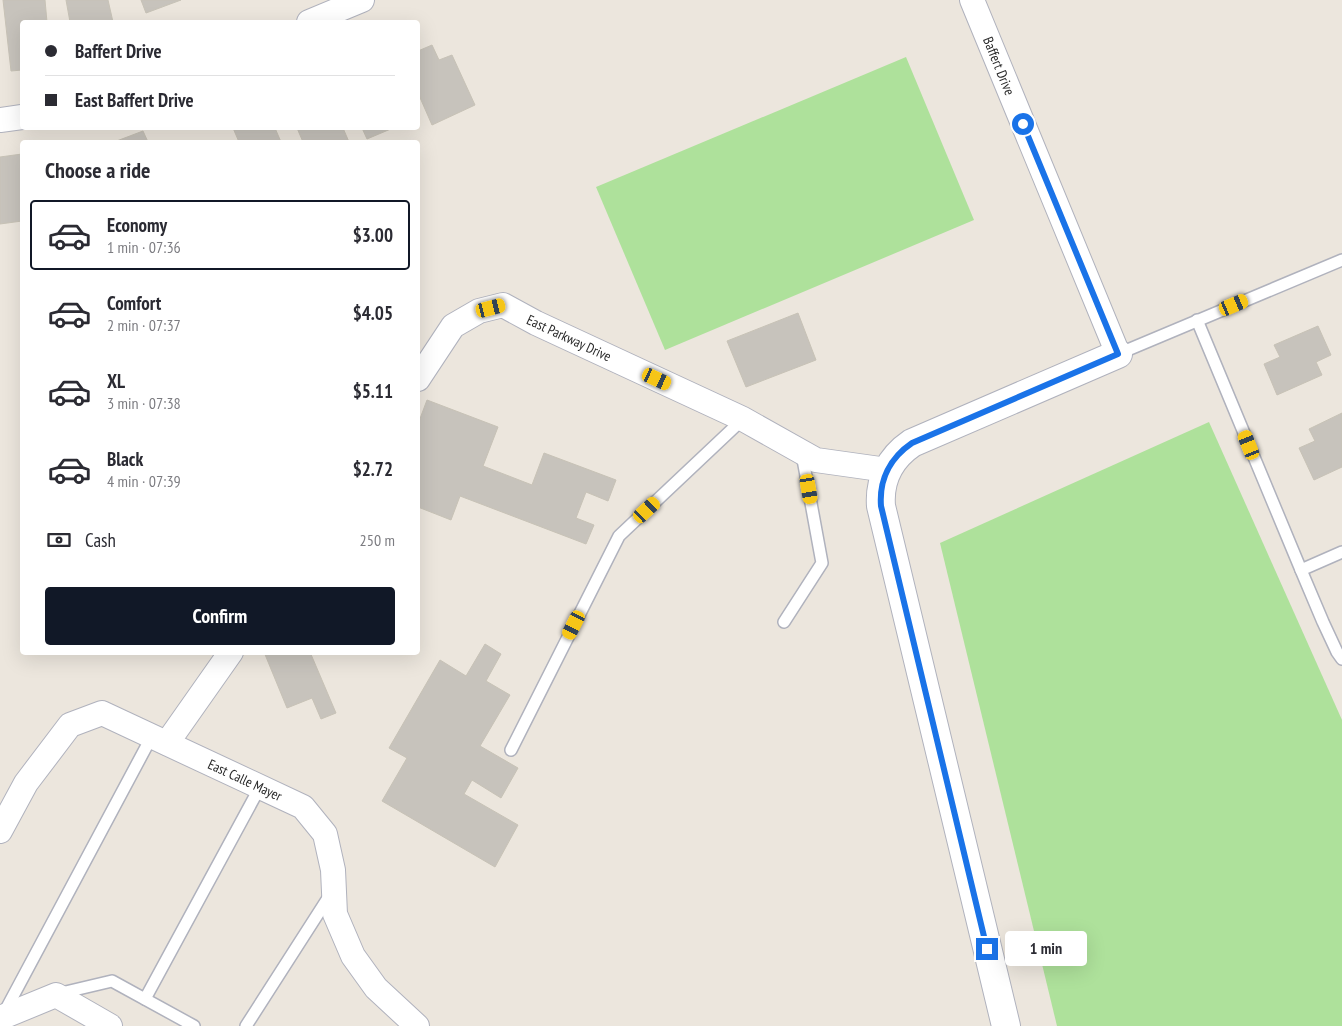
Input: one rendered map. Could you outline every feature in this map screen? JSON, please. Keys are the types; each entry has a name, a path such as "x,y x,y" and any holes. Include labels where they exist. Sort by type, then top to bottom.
{"street":[{"path":"314,20 362,0"},
{"name":"Baffert Drive","path":"972,0 1118,354"},
{"path":"0,120 20,117"},
{"name":"East Parkway Drive","path":"420,375 453,326 479,311 502,305 536,323 743,419 816,460 887,470"},
{"path":"1006,1026 881,506 881,491 887,470 895,457 912,443 1118,354"},
{"path":"159,739 229,655"},
{"name":"East Calle Mayer","path":"0,831 26,783 70,725 102,712 303,807 325,834 333,870 335,914 353,956 376,988 417,1026"},
{"path":"1,1017 56,995 110,1026"}],"lane":[{"path":"1118,354 1342,260"},
{"path":"1198,320 1301,570 1337,652 1342,659"},
{"path":"511,750 619,536 743,419"},
{"path":"784,622 822,563 802,452"},
{"path":"1301,570 1342,552"},
{"path":"1,1017 159,739"},
{"path":"145,999 260,787"},
{"path":"246,1026 334,889"},
{"path":"56,995 112,981 194,1026"}],"green space":[{"path":"906,57 974,220 665,350 596,187"},
{"path":"1209,422 1342,720 1342,1026 1057,1026 940,543"}],"building":[{"path":"3,0 45,0 47,20 20,20 20,70 11,71"},
{"path":"66,0 108,0 113,20 70,20"},
{"path":"141,0 181,0 146,13"},
{"path":"432,45 439,60 452,55 475,105 432,125 420,98 420,50"},
{"path":"234,130 276,130 280,140 238,140"},
{"path":"298,130 344,130 348,140 302,140"},
{"path":"363,130 388,130 367,139"},
{"path":"143,131 147,140 119,140"},
{"path":"20,154 20,221 0,224 0,157"},
{"path":"798,313 816,360 746,387 727,341"},
{"path":"1318,326 1331,355 1316,362 1322,375 1277,395 1264,364 1280,357 1274,345"},
{"path":"427,400 498,427 483,466 532,485 544,453 616,480 608,501 586,492 576,518 594,525 586,544 460,496 451,520 420,508 420,419"},
{"path":"1342,413 1342,467 1314,480 1299,448 1315,441 1309,429"},
{"path":"485,644 501,654 486,681 510,695 480,746 518,768 501,798 472,780 464,794 518,825 495,867 382,801 407,758 389,748 440,660 466,676"},
{"path":"265,655 311,655 336,713 321,719 312,698 287,708"}],"route":[{"path":"987,949 881,506 881,499 882,484 887,470 895,457 912,443 1118,354 1023,124"}]}
